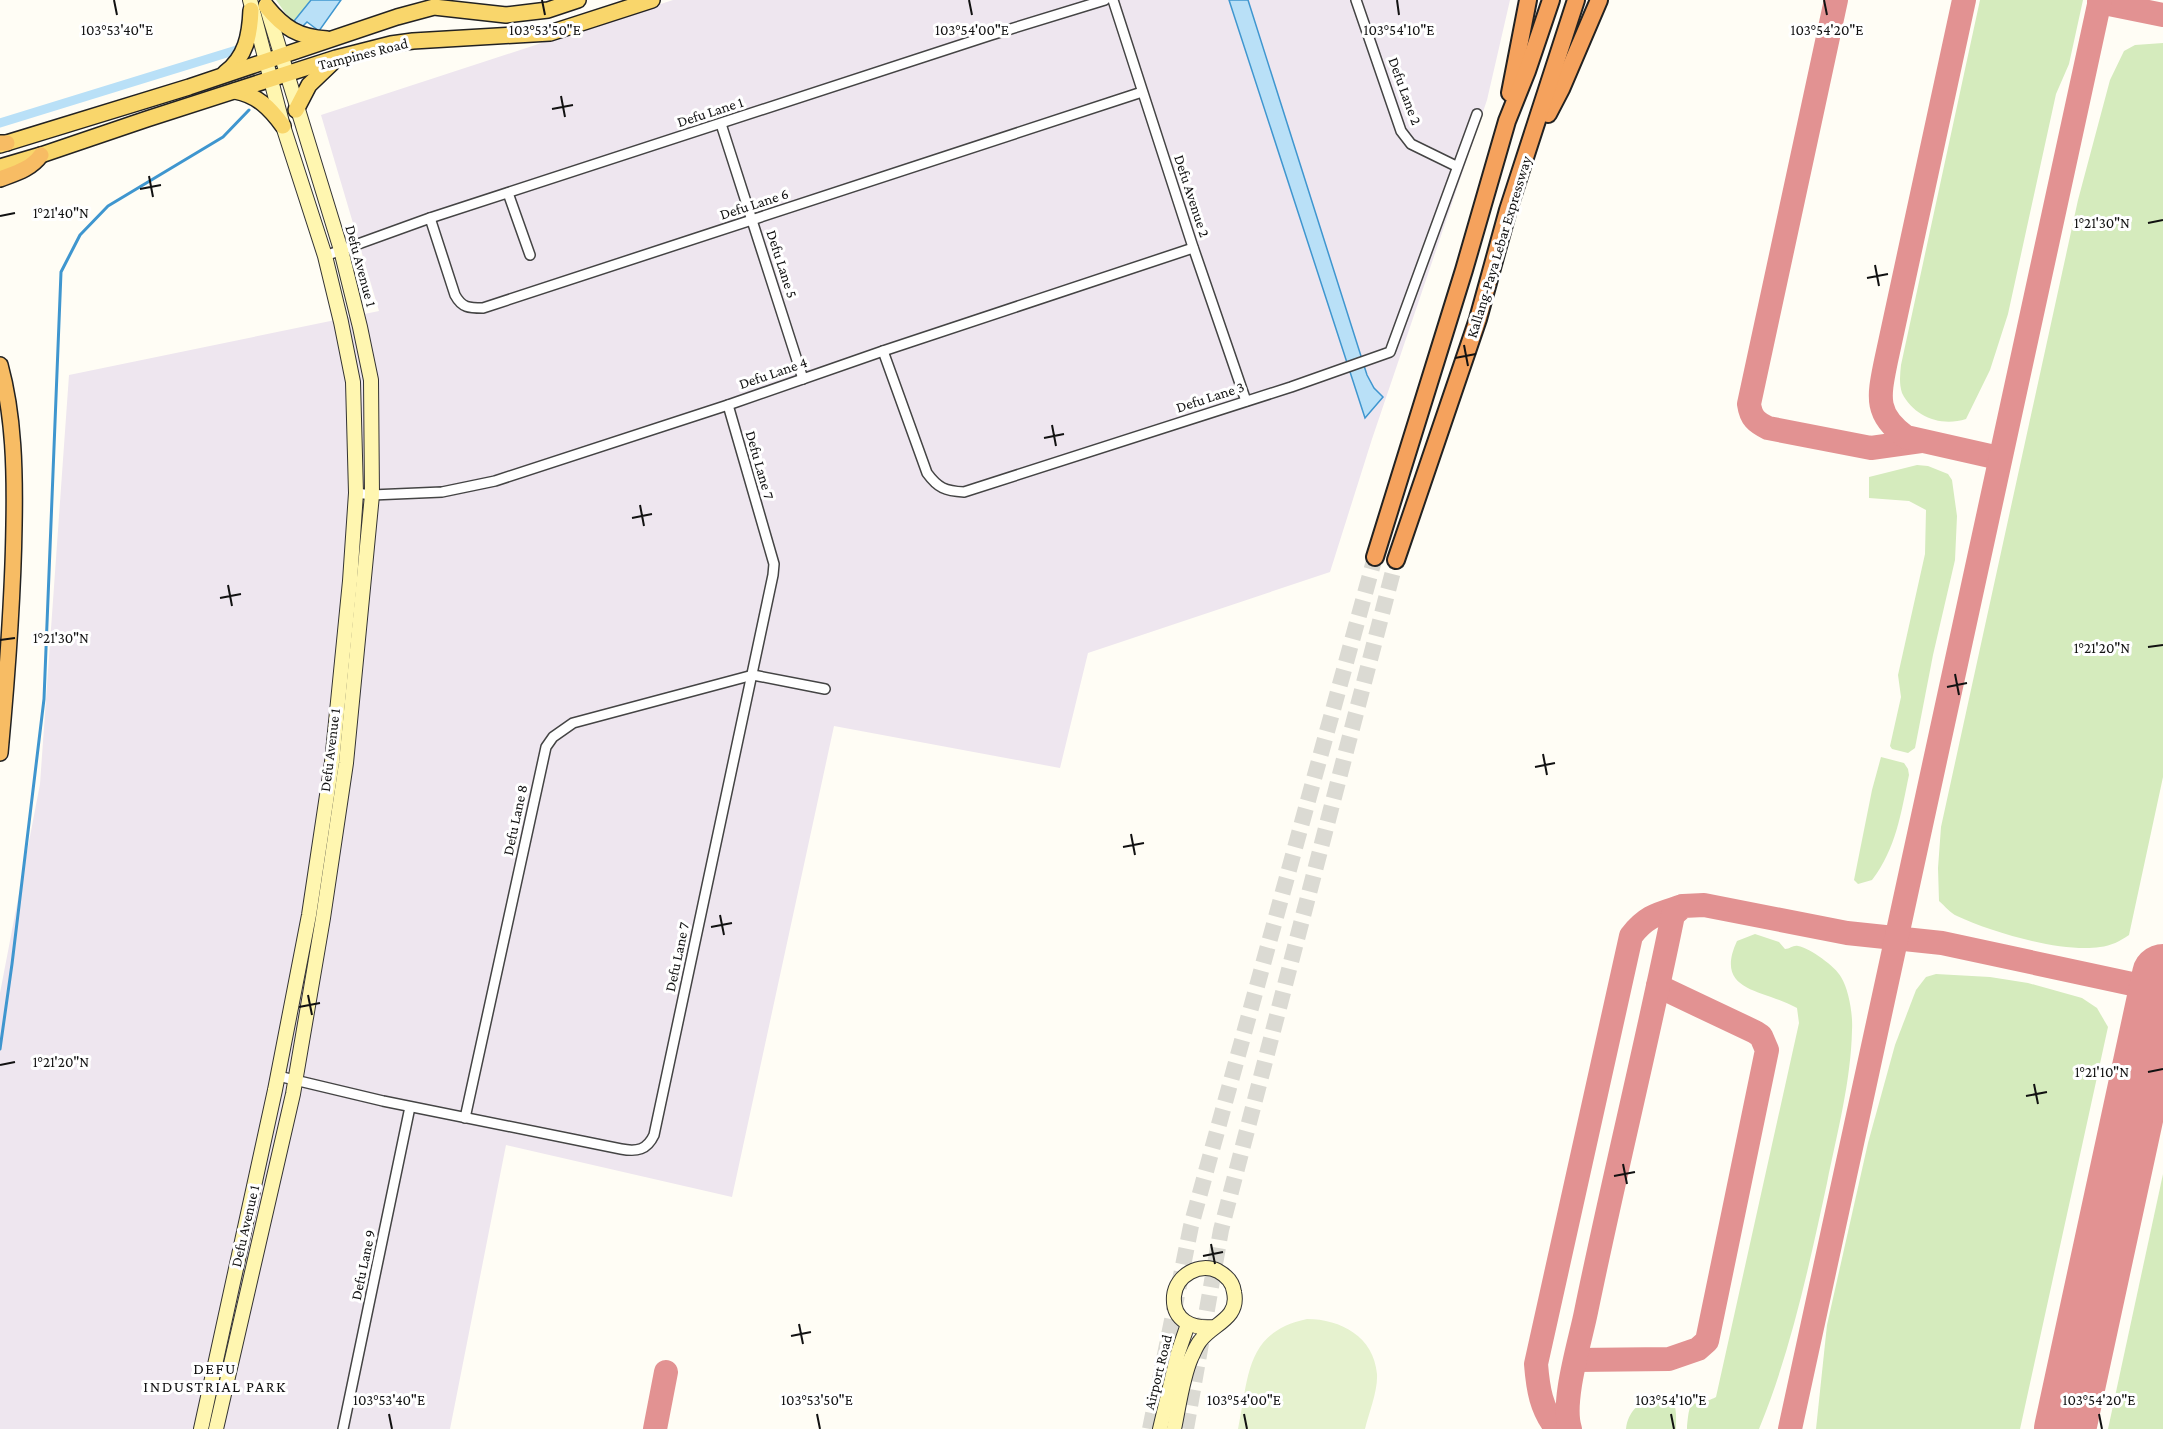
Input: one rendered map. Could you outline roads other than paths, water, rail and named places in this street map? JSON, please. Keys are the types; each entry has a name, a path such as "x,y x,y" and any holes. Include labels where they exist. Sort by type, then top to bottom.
{"highway":[{"path":"1507,121 1510,89 1528,0"},
{"name":"Kallang-Paya Lebar Expressway","path":"1376,557 1507,121 1551,0"},
{"name":"Kallang-Paya Lebar Expressway","path":"1396,560 1478,319 1509,210 1576,0"},
{"path":"1526,155 1561,89 1599,0"},
{"path":"0,179 27,169 35,164 41,155"},
{"path":"0,366 6,385 13,460 12,594 0,753"},
{"path":"0,612 12,594"}],"main road":[{"name":"Tampines Road","path":"2,144 434,7 506,15 549,10 578,0"},
{"name":"Tampines Road","path":"0,167 336,58 391,44 413,41 550,33 652,0"},
{"path":"258,4 290,30 316,38 334,39"},
{"path":"258,4 281,56 286,75"},
{"path":"258,4 265,61 271,80"},
{"path":"220,76 235,65 243,53 258,4"},
{"path":"296,110 309,85 336,58"},
{"name":"Defu Avenue 1","path":"216,1429 295,1082 346,763 372,495 371,380 341,250 286,75"},
{"name":"Defu Avenue 1","path":"201,1429 278,1076 309,915 332,762 350,581 356,493 353,382 326,256 283,126 271,80"},
{"path":"235,91 247,93 264,103 283,126"},
{"name":"Airport Road","path":"1174,1429 1190,1360 1200,1341 1229,1316 1235,1298 1229,1280 1223,1274 1200,1268 1187,1273 1177,1285 1174,1294 1177,1311 1188,1324 1200,1329 1214,1327"},
{"name":"Airport Road","path":"1160,1429 1178,1353 1188,1324"}],"street":[{"name":"Defu Lane 1","path":"326,256 430,218 990,35 1105,0"},
{"name":"Defu Avenue 2","path":"1113,0 1246,401"},
{"name":"Defu Lane 2","path":"1356,0 1401,131 1411,144 1456,166"},
{"name":"Defu Lane 6","path":"430,218 455,296 460,304 469,308 483,308 1142,92"},
{"name":"Defu Lane 3","path":"883,351 927,473 936,486 964,492 1390,352 1456,166 1477,114"},
{"name":"Defu Lane 5","path":"721,124 803,379"},
{"path":"508,193 530,255"},
{"name":"Defu Lane 4","path":"356,493 372,495 442,492 495,481 1194,248"},
{"name":"Defu Lane 7","path":"278,1076 295,1082 410,1107 634,1151 645,1148 650,1143 654,1135 753,675 774,564 728,405"},
{"path":"753,675 825,689"},
{"name":"Defu Lane 8","path":"465,1118 546,747 553,737 573,723 753,675"},
{"name":"Defu Lane 9","path":"343,1429 410,1107"}],"water":[{"path":"311,0 341,0 319,31 307,22 302,27 294,21"},
{"path":"1229,0 1248,0 1367,375 1374,388 1383,397 1365,418"}],"waterway":[{"path":"0,123 243,48"},
{"path":"0,1049 44,699 61,272 80,235 108,206 223,137 249,110"}],"tunnel":[{"path":"1150,1429 1191,1226 1375,557"},
{"path":"1186,1429 1221,1230 1396,560"}],"district":[{"name":"DEFU INDUSTRIAL PARK","path":"215,1377"}]}
